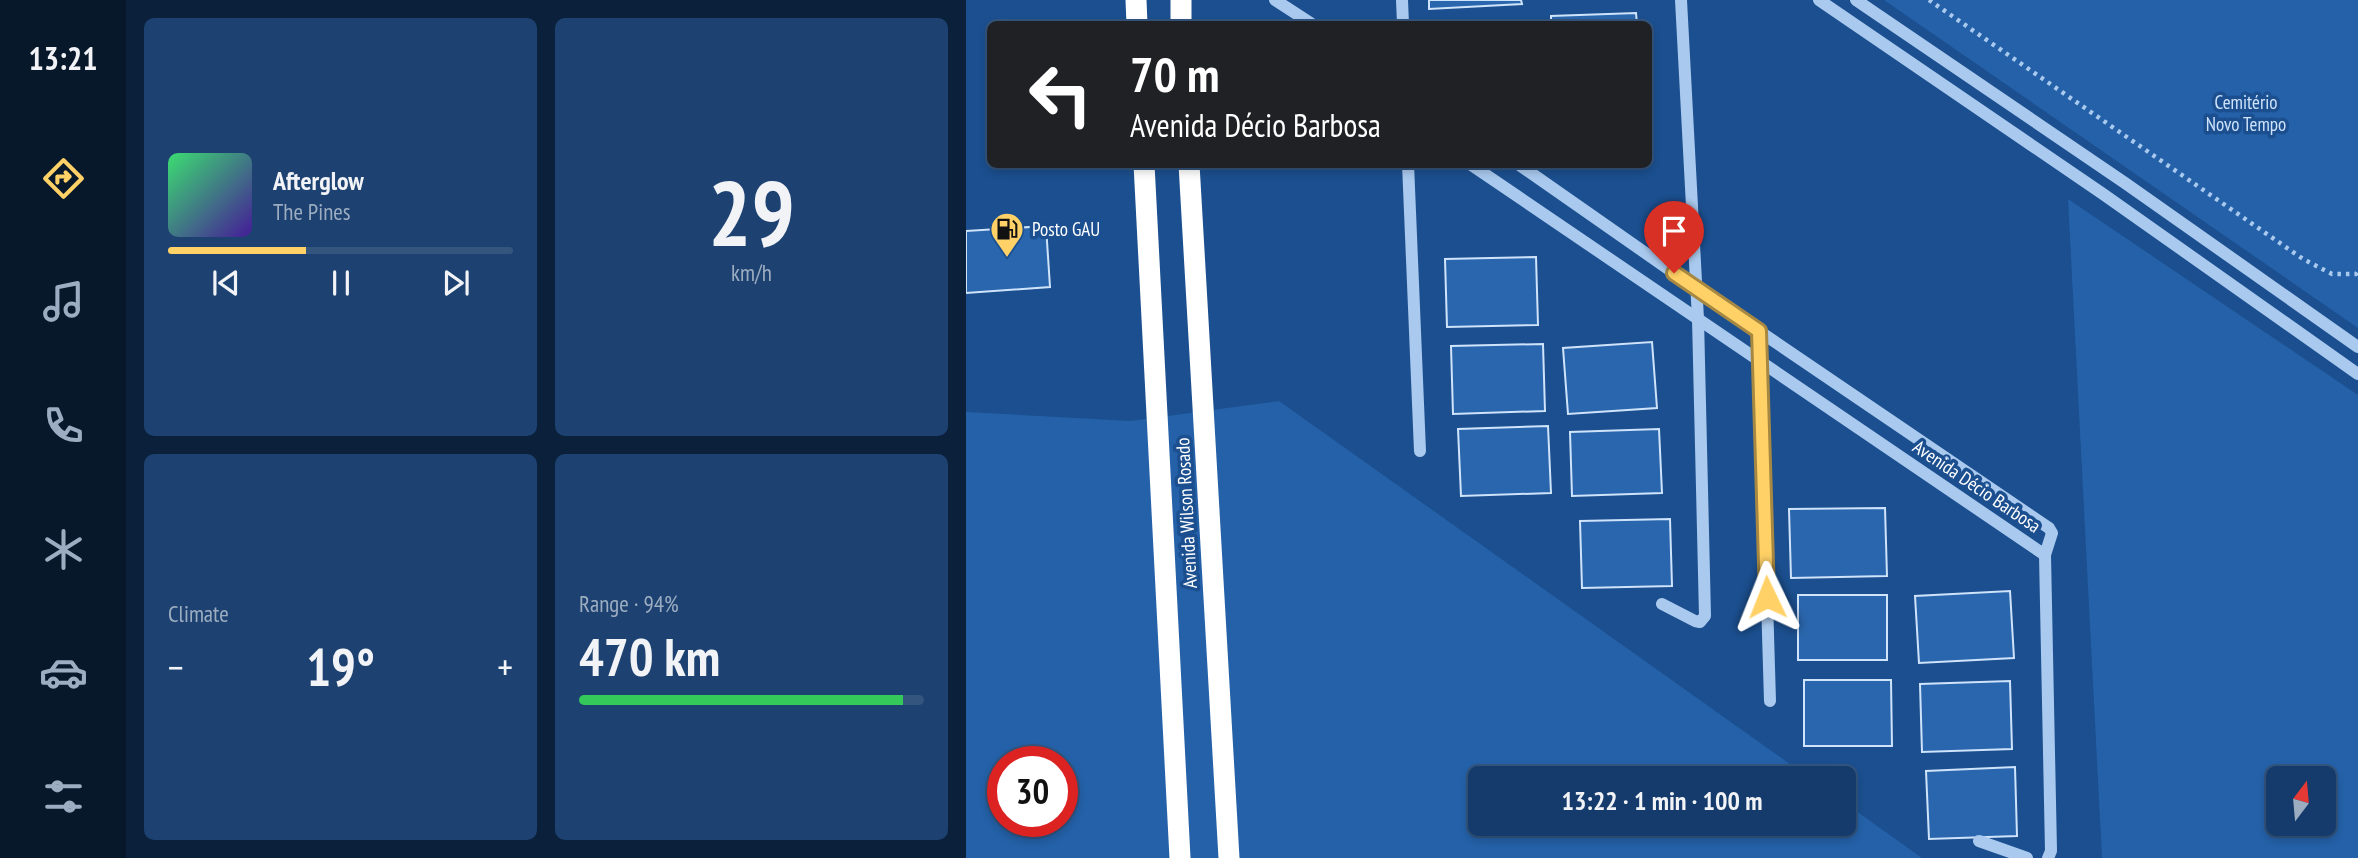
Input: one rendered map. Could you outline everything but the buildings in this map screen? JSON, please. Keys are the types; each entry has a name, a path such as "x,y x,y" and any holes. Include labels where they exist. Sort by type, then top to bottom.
{"highway":[{"path":"1136,0 1137,21"},
{"path":"1181,0 1181,21"},
{"name":"Avenida Wilson Rosado","path":"1144,168 1180,858"},
{"name":"Avenida Wilson Rosado","path":"1189,168 1229,858"}],"street":[{"path":"1275,0 1307,21"},
{"path":"1402,0 1403,21"},
{"path":"1662,604 1695,621 1700,622 1705,616 1697,289 1681,0"},
{"path":"1819,0 2103,194 2358,374"},
{"path":"1856,0 2125,183 2358,347"},
{"path":"1408,168 1420,451"},
{"name":"Avenida Décio Barbosa","path":"1476,168 2045,555 2052,533 2049,528 1524,168"},
{"path":"1759,331 1770,701"},
{"path":"2045,555 2051,851 2048,858"},
{"path":"1979,841 2027,858"}],"path":[{"path":"1929,0 2303,259 2332,274 2356,274 2358,271"}],"green space":[{"name":"Cemitério Novo Tempo","path":"1884,0 2358,0 2358,328"},
{"path":"2068,199 2358,395 2358,858 2102,858"},
{"path":"1279,401 1793,766 1468,766 1468,836 1856,836 1856,811 1922,858 966,858 966,412 1130,421"}],"place":[{"name":"Posto GAU","path":"1007,259"}],"route":[{"path":"1674,273 1759,331 1767,597"}]}
